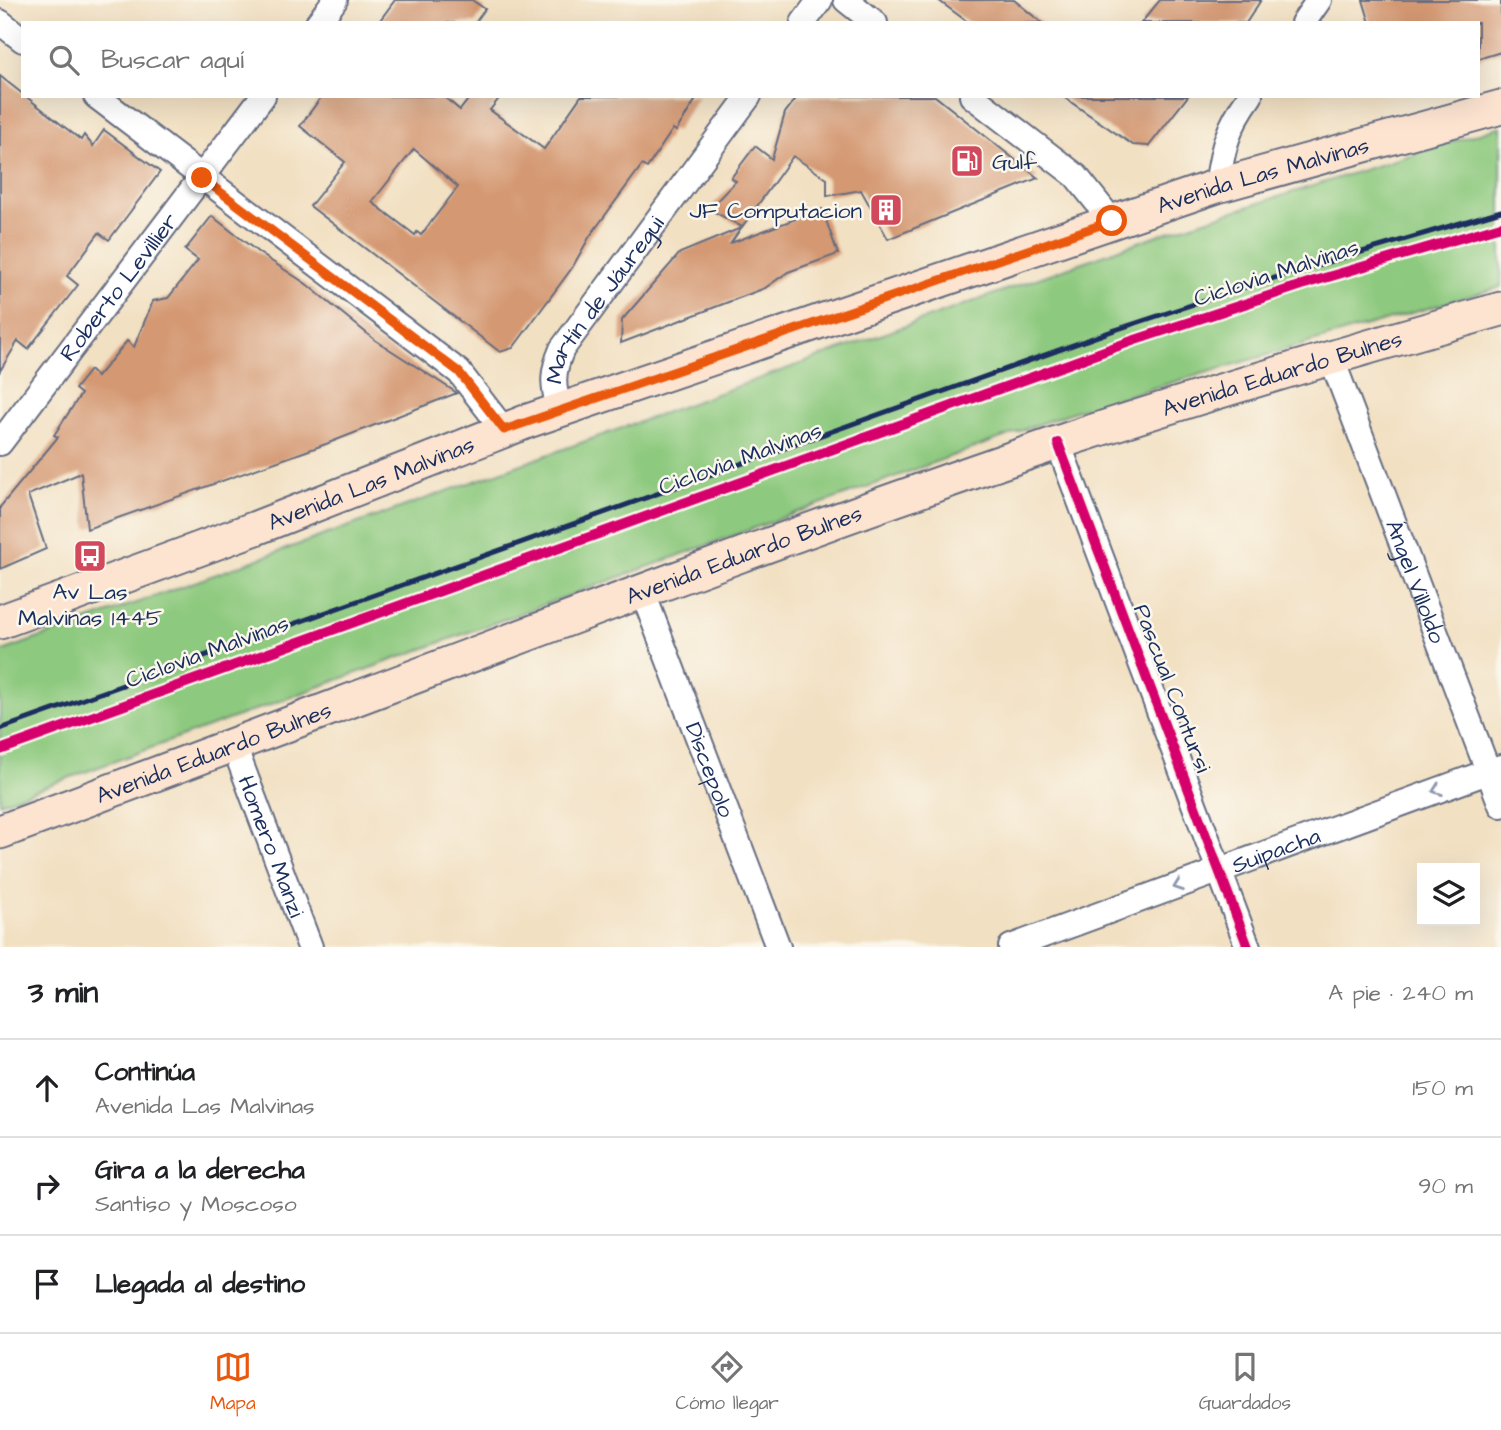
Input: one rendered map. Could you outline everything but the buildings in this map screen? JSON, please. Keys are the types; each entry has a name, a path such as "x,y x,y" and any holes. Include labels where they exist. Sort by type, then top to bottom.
{"main road":[{"name":"Avenida Las Malvinas","path":"0,622 256,528 560,410 1217,186 1501,107"},
{"name":"Avenida Eduardo Bulnes","path":"0,832 643,593 1058,443 1331,357 1501,309"}],"street":[{"path":"319,21 335,0"},
{"path":"804,21 820,0"},
{"path":"846,0 873,21"},
{"path":"1304,21 1319,0"},
{"path":"0,22 21,38"},
{"path":"99,98 459,372 504,430"},
{"name":"Roberto Levillier","path":"0,443 262,98"},
{"name":"Martín de Jáuregui","path":"560,410 553,388 554,369 562,349 748,98"},
{"path":"975,98 1076,176 1112,221"},
{"path":"1217,186 1223,145 1231,123 1249,98"},
{"name":"Ángel Villoldo","path":"1331,357 1495,769 1501,804"},
{"name":"Pascual Contursi","path":"1058,443 1248,947"},
{"name":"Discepolo","path":"643,593 778,947"},
{"name":"Homero Manzi","path":"234,746 310,947"},
{"name":"Suipacha","path":"1011,947 1495,769"}],"green space":[{"path":"1501,126 1501,287 1078,410 0,803 0,652 1158,235"}],"railway":[{"path":"0,729 1112,331 1267,280 1501,211"}],"cycle path":[{"name":"Ciclovia Malvinas","path":"0,750 1132,341 1311,282 1501,226"},
{"path":"1058,443 1248,947"}],"place":[{"name":"Gulf","path":"967,161"},
{"name":"JF Computacion","path":"886,210"},
{"name":"Av Las Malvinas 1445","path":"90,556"}],"route":[{"path":"202,178 459,372 478,393 504,430 1112,221"}]}
